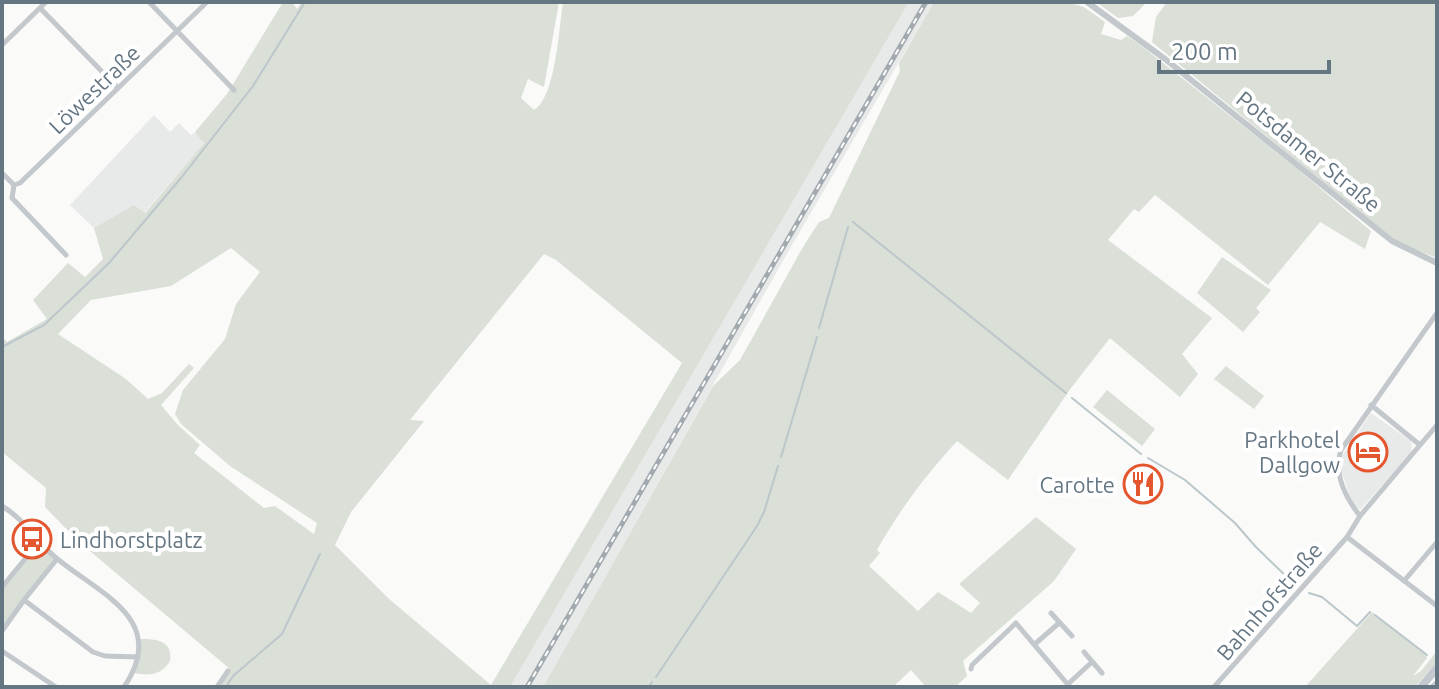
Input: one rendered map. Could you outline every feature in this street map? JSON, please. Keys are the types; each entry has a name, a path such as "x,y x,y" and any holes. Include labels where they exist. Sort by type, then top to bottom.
{"highway":[{"path":"1421,687 1437,668"}],"street":[{"path":"149,2 234,90"},
{"name":"Löwestraße","path":"14,185 20,183 207,2"},
{"name":"Potsdamer Straße","path":"1087,2 1178,69 1392,241 1437,263"},
{"path":"2,45 41,5 117,87"},
{"path":"2,173 14,185 12,198 66,255"},
{"path":"1360,516 1349,502 1337,467 1341,450 1437,313"},
{"path":"1371,405 1420,445"},
{"name":"Bahnhofstraße","path":"1214,687 1347,537 1360,516 1437,425"},
{"path":"2,506 15,513 58,559 129,615 140,638 133,673 124,687"},
{"path":"1347,537 1437,606"},
{"path":"3,584 39,542"},
{"path":"1404,581 1437,542"},
{"path":"2,631 58,559"},
{"path":"24,600 93,652 105,656 138,657"},
{"path":"1051,613 1072,636"},
{"path":"971,669 1015,623 1069,686 1092,662"},
{"path":"1035,644 1059,623"},
{"path":"2,651 56,687"},
{"path":"1084,652 1102,673"},
{"path":"217,687 228,671"}],"shaded area":[{"path":"283,2 292,2 297,9 302,2 559,2 544,87 528,79 521,98 534,110 541,103 552,77 563,2 909,2 510,687 219,687 230,669 78,541 45,507 46,488 2,452 2,337 7,342 47,319 33,300 68,263 85,277 103,259 94,228 134,205 145,213 204,143 195,132 227,94","holes":["231,248 260,272 236,304 225,339 183,390 175,414 181,424 230,466 317,523 314,534 275,506 264,508 194,453 200,445 161,405 194,368 189,364 162,393 148,399 126,379 58,334 91,300 171,286","544,254 556,260 682,363 491,685 388,598 335,545 351,512 424,421 410,420"]},
{"path":"909,2 934,2 788,252 543,687 510,687"},
{"path":"934,2 1067,2 1084,7 1105,22 1101,34 1121,40 1127,36 1144,48 1371,231 1365,249 1320,222 1268,285 1155,195 1139,212 1134,209 1108,240 1212,318 1182,354 1198,374 1180,397 1110,338 1071,388 1008,480 957,441 904,506 877,550 880,553 869,566 918,611 938,592 971,613 980,603 959,584 1036,517 1076,549 1054,581 963,661 967,676 955,687 926,687 911,670 893,687 543,687 713,386 740,360 803,247 819,222 829,218 900,71 899,63"},
{"path":"1096,2 1147,2 1133,16 1118,18"},
{"path":"1167,2 1437,2 1437,258 1386,234 1152,42 1156,17"},
{"path":"154,115 170,132 179,123 191,135 195,132 205,142 144,213 134,205 94,228 70,205"},
{"path":"1222,257 1271,290 1256,308 1260,312 1243,332 1197,293"},
{"path":"1226,366 1264,396 1254,409 1214,379"},
{"path":"1107,390 1155,429 1142,446 1093,407"},
{"path":"1371,413 1411,441 1412,447 1411,453 1360,510 1352,502 1340,459"},
{"path":"39,543 57,559 2,630 2,588"},
{"path":"1372,612 1426,653 1427,658 1413,676 1437,651 1437,662 1415,687 1305,687"},
{"path":"141,639 163,642 169,649 170,661 159,672 134,673"}],"waterway":[{"path":"2,347 44,325 109,263 253,86 305,2"},
{"path":"853,222 1066,393"},
{"path":"819,328 848,227"},
{"path":"781,457 817,337"},
{"path":"1072,398 1141,454"},
{"path":"1148,458 1185,480 1235,523 1295,585"},
{"path":"656,677 757,526 778,466"},
{"path":"226,687 233,676 282,634 320,554"},
{"path":"1309,593 1322,597 1357,626 1370,612"},
{"path":"1375,615 1427,655"},
{"path":"649,687 652,682"}],"railway":[{"path":"527,687 926,2"}],"place":[{"name":"Parkhotel Dallgow","path":"1368,452"},
{"name":"Carotte","path":"1143,484"},
{"name":"Lindhorstplatz","path":"32,539"}]}
